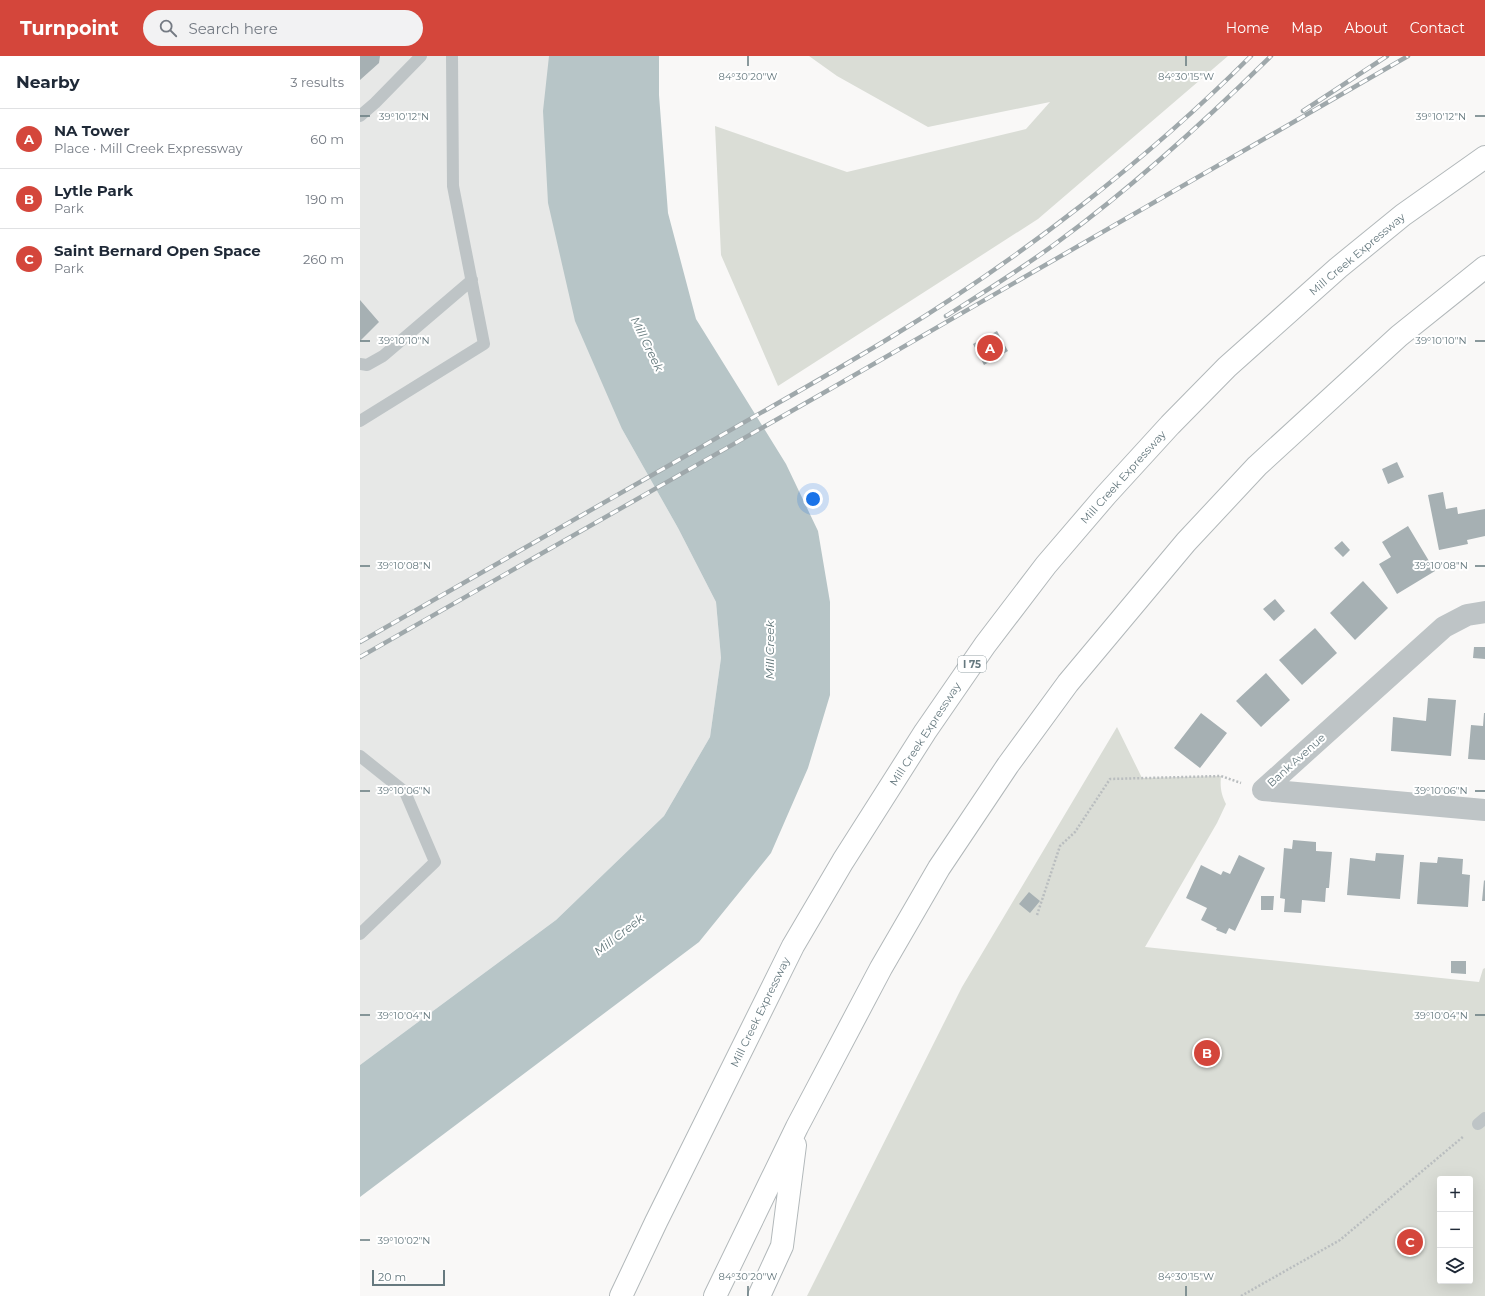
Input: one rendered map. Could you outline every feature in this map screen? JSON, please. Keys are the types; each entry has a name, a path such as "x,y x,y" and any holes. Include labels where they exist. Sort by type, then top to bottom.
{"highway":[{"name":"Mill Creek Expressway","path":"621,1296 656,1222 793,946 843,861 925,732 986,645 1041,571 1106,495 1226,367 1338,268 1397,220 1485,158"},
{"path":"715,1296 797,1127 881,968 939,868 1008,765 1068,683 1186,542 1257,466 1400,336 1485,267"},
{"path":"759,1296 782,1246 797,1127"}],"street":[{"name":"Bank Avenue","path":"1263,790 1444,627 1467,615 1485,612"},
{"name":"Bank Avenue","path":"1263,790 1485,810"}],"lane":[{"path":"360,116 375,103 421,56"},
{"path":"360,422 484,344 453,186 452,56"},
{"path":"360,364 367,365 383,356 472,280"},
{"path":"360,756 404,792 435,862 360,934"}],"path":[{"path":"1036,915 1060,846 1075,832 1110,778 1221,776 1263,790"},
{"path":"1241,1296 1340,1240 1481,1121"}],"shaded area":[{"path":"360,56 603,56 622,429 678,528 716,602 721,658 710,737 664,816 556,920 360,1065"},
{"path":"809,56 1228,56 1038,219 778,386 721,255 715,126 847,172 1026,129 1050,102 928,127 837,76"},
{"path":"1117,727 1142,778 1221,776 1221,790 1226,804 1217,823 1145,947 1479,982 1483,969 1485,968 1485,1296 807,1296 962,987"}],"water":[{"name":"Mill Creek","path":"549,56 659,56 659,95 668,213 696,319 786,464 818,531 830,602 830,695 808,768 771,853 699,942 360,1197 360,1065 556,920 664,816 710,737 721,658 716,602 678,528 622,429 575,321 548,203 543,111"}],"building":[{"path":"360,56 380,56 379,63 360,80"},
{"path":"360,300 379,322 360,341"},
{"path":"997,331 1008,351 984,365 973,344"},
{"path":"1397,462 1404,477 1388,484 1382,469"},
{"path":"1443,492 1446,509 1457,507 1458,514 1485,509 1485,536 1467,540 1468,544 1439,550 1428,495"},
{"path":"1408,526 1435,571 1397,594 1379,564 1391,557 1382,542"},
{"path":"1342,541 1350,550 1343,557 1334,548"},
{"path":"1363,581 1388,608 1355,640 1330,613"},
{"path":"1275,599 1285,611 1274,621 1263,609"},
{"path":"1315,628 1337,653 1302,685 1279,660"},
{"path":"1474,647 1485,647 1485,659 1473,658"},
{"path":"1266,673 1290,700 1261,727 1236,701"},
{"path":"1428,698 1456,700 1451,756 1391,751 1393,717 1426,721"},
{"path":"1201,713 1227,733 1200,768 1174,748"},
{"path":"1484,713 1485,760 1468,759 1471,725 1483,726"},
{"path":"1293,840 1316,842 1316,851 1332,852 1329,888 1326,888 1325,902 1302,900 1301,913 1284,912 1285,899 1280,898 1284,848 1292,849"},
{"path":"1376,853 1404,855 1400,899 1347,895 1350,858 1375,861"},
{"path":"1239,855 1265,868 1235,931 1229,928 1226,934 1216,930 1217,928 1201,920 1207,908 1186,898 1201,865 1221,875 1223,871 1230,874"},
{"path":"1438,857 1463,859 1462,874 1470,875 1468,907 1417,904 1420,862 1437,863"},
{"path":"1484,880 1485,901 1482,901"},
{"path":"1029,892 1040,901 1030,913 1019,904"},
{"path":"1261,896 1274,896 1273,910 1261,910"},
{"path":"1451,961 1466,961 1466,974 1451,973"}],"railway":[{"path":"360,642 822,378 943,304 990,273 1082,205 1211,95 1251,56"},
{"path":"946,316 1032,261 1115,198 1195,129 1271,56"},
{"path":"1303,111 1387,56"},
{"path":"360,657 825,392 1408,56"}],"place":[{"name":"NA Tower","path":"990,348"},
{"name":"Lytle Park","path":"1207,1053"},
{"name":"Saint Bernard Open Space","path":"1410,1242"}]}
